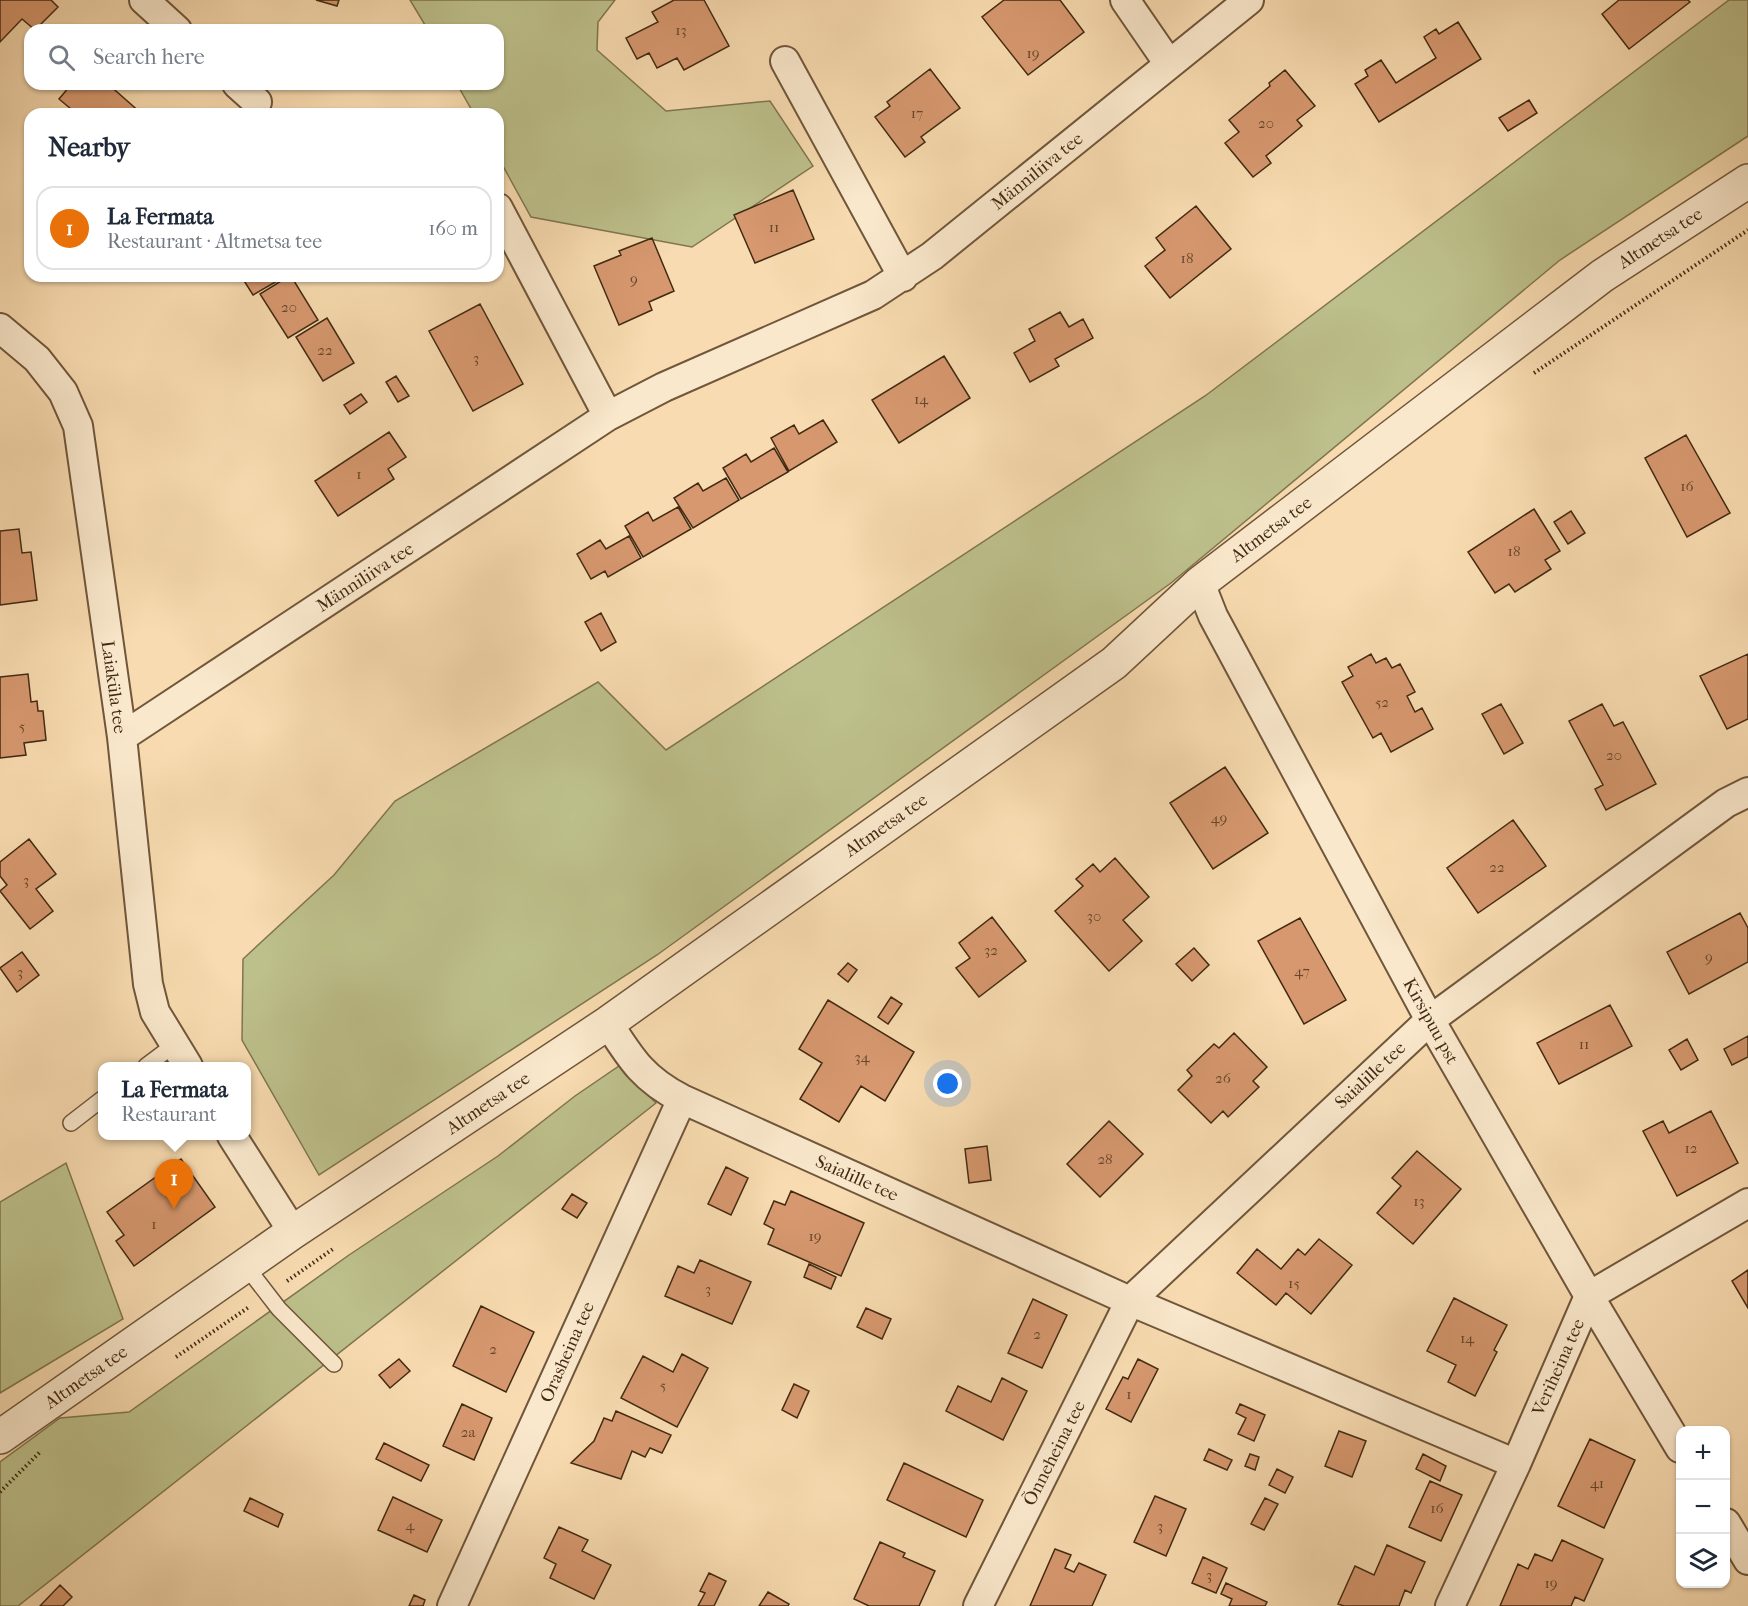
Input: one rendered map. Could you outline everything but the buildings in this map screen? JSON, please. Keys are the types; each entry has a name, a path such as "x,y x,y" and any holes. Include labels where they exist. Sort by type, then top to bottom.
{"street":[{"path":"144,0 170,24"},
{"path":"1125,0 1169,64"},
{"name":"Männiliiva tee","path":"122,737 608,416 664,387 873,295 903,277 1249,0"},
{"path":"785,61 903,277"},
{"name":"Altmetsa tee","path":"0,1437 293,1232 608,1023 1114,663 1200,584 1602,276 1748,181"},
{"path":"504,219 608,416"},
{"name":"Laiaküla tee","path":"0,328 36,359 63,392 78,426 122,737 148,984 155,1012 181,1056"},
{"name":"Kirsipuu pst","path":"1200,584 1213,616 1430,1020 1589,1296 1676,1441"},
{"name":"Saialille tee","path":"1130,1301 1430,1020 1726,803 1748,792"},
{"name":"Saialille tee","path":"608,1023 637,1067 660,1088 682,1099 1130,1301 1516,1464"},
{"name":"Orasheina tee","path":"452,1606 682,1099"},
{"path":"235,1140 293,1232"},
{"name":"Veriheina tee","path":"1450,1606 1516,1464 1589,1296 1748,1203"},
{"name":"Õnneheina tee","path":"978,1606 1130,1301"},
{"path":"1730,1531 1748,1560"}],"lane":[{"path":"160,1062 181,1056"},
{"path":"71,1123 98,1102"},
{"path":"245,1265 279,1309 334,1364"}],"path":[{"path":"170,1362 268,1294"},
{"path":"0,1492 42,1450"}],"green space":[{"path":"410,0 615,0 598,22 597,50 666,111 770,101 813,166 692,247 531,217 504,168 504,108 471,108 460,90 504,90 504,24 424,24"},
{"path":"1729,0 1748,0 1748,136 1560,260 1171,583 657,955 319,1175 242,1040 243,959 334,875 395,801 598,682 666,750 1205,396"},
{"path":"619,1066 656,1103 18,1606 0,1606 0,1462 60,1418 129,1412 349,1255 498,1156 575,1096"},
{"path":"66,1163 123,1319 0,1393 0,1202"}],"place":[{"name":"La Fermata","path":"174,1209"}]}
